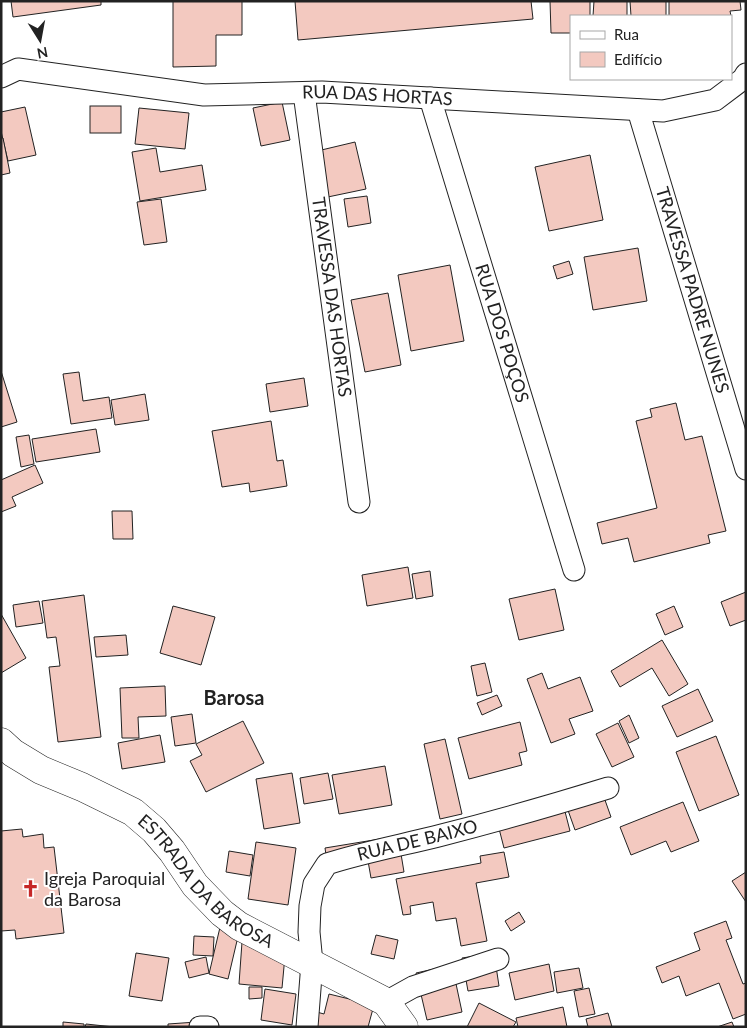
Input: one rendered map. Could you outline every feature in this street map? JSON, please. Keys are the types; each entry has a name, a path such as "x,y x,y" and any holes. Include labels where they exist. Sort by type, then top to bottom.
{"street":[{"name":"RUA DAS HORTAS","path":"1,77 18,69 204,95 322,92 663,111 715,100 743,79 746,74"},
{"name":"TRAVESSA DAS HORTAS","path":"304,93 359,502"},
{"name":"RUA DOS POÇOS","path":"430,98 574,570"},
{"name":"TRAVESSA PADRE NUNES","path":"638,110 746,469"},
{"name":"ESTRADA DA BAROSA","path":"1,742 41,770 82,787 133,812 154,830 172,851 195,884 222,913 239,926 386,1002 404,1027"},
{"name":"RUA DE BAIXO","path":"307,1027 312,963 309,932 310,906 314,884 326,864 357,854 501,820 608,788"},
{"path":"386,1002 413,987 498,959"},
{"path":"200,1027 208,1027"}],"building":[{"path":"11,1 101,1 101,5 13,17"},
{"path":"173,1 242,1 242,35 216,35 216,66 173,67"},
{"path":"295,1 531,1 533,19 298,40"},
{"path":"550,1 590,1 590,15 570,15 570,33 551,33"},
{"path":"594,1 627,1 627,15 593,15"},
{"path":"630,1 666,1 666,15 631,15"},
{"path":"669,1 740,1 741,10 730,11 731,15 669,15"},
{"path":"282,102 290,140 261,146 253,108"},
{"path":"90,106 121,106 121,133 90,133"},
{"path":"25,107 36,155 8,161 1,131 1,112"},
{"path":"139,108 189,113 185,149 135,144"},
{"path":"1,138 3,138 10,173 1,175"},
{"path":"355,142 366,189 323,198 313,152"},
{"path":"156,148 160,172 202,165 206,190 140,201 132,152"},
{"path":"590,155 603,220 549,231 535,167"},
{"path":"367,196 371,223 348,227 344,199"},
{"path":"161,199 167,242 144,245 137,202"},
{"path":"638,248 647,301 593,310 584,257"},
{"path":"569,261 573,274 557,279 553,266"},
{"path":"450,265 464,341 411,351 398,275"},
{"path":"388,293 401,365 365,372 351,300"},
{"path":"1,371 17,422 1,427"},
{"path":"79,372 83,401 109,397 112,418 71,424 63,374"},
{"path":"304,378 308,406 270,412 266,384"},
{"path":"145,394 149,420 115,425 111,400"},
{"path":"676,403 685,440 702,436 726,531 708,535 710,543 634,562 628,538 602,544 597,523 657,508 636,421 652,417 650,409"},
{"path":"271,421 277,461 283,460 287,486 250,492 249,483 222,487 212,431"},
{"path":"96,429 100,452 36,462 32,439"},
{"path":"29,435 34,464 21,467 16,437"},
{"path":"35,465 43,483 12,497 16,506 1,512 1,480"},
{"path":"112,511 132,511 133,539 113,539"},
{"path":"408,567 413,598 367,606 362,575"},
{"path":"430,571 433,596 416,599 412,574"},
{"path":"555,589 564,630 519,640 509,599"},
{"path":"746,592 746,620 730,626 721,602"},
{"path":"84,595 101,737 58,742 49,667 60,666 56,637 47,638 42,601"},
{"path":"39,601 43,623 16,627 13,605"},
{"path":"173,606 215,617 201,665 160,653"},
{"path":"674,606 683,627 665,635 656,614"},
{"path":"1,614 26,658 1,673"},
{"path":"126,635 128,655 96,657 94,637"},
{"path":"662,640 688,684 669,696 652,668 620,687 611,671"},
{"path":"485,663 492,692 477,696 471,666"},
{"path":"542,673 548,689 580,677 593,711 569,719 575,734 551,743 527,679"},
{"path":"165,686 166,716 138,717 139,738 122,738 120,688"},
{"path":"698,689 713,721 677,737 662,706"},
{"path":"497,695 502,706 482,715 477,703"},
{"path":"192,714 196,743 175,746 171,717"},
{"path":"629,715 639,738 629,743 619,721"},
{"path":"243,721 264,763 206,792 190,761 202,755 196,744"},
{"path":"520,722 527,751 519,753 522,765 469,779 458,738"},
{"path":"618,723 634,757 612,767 596,734"},
{"path":"160,735 165,762 122,769 118,743"},
{"path":"716,736 739,795 699,811 676,752"},
{"path":"445,739 462,814 440,819 424,744"},
{"path":"385,766 392,805 339,814 332,775"},
{"path":"292,773 300,823 264,829 256,779"},
{"path":"328,773 333,799 304,804 300,778"},
{"path":"600,786 611,817 575,830 564,799"},
{"path":"561,796 570,831 504,848 495,813"},
{"path":"683,802 699,841 671,852 666,841 631,855 620,827"},
{"name":"Igreja Paroquial da Barosa","path":"22,829 23,837 43,834 44,848 54,847 64,933 16,939 15,930 1,931 1,831"},
{"path":"398,836 404,872 371,878 368,861 328,868 325,848"},
{"path":"256,842 296,848 288,905 248,899"},
{"path":"229,851 253,855 250,876 226,872"},
{"path":"504,852 509,877 476,883 487,941 461,946 456,918 436,921 433,902 410,906 411,914 403,915 396,879 481,863 480,856"},
{"path":"746,872 746,902 732,881"},
{"path":"519,912 525,922 511,931 505,921"},
{"path":"726,921 732,938 726,940 743,984 746,983 746,1014 733,1019 719,983 686,996 679,976 662,983 656,967 700,950 694,933"},
{"path":"221,923 240,928 228,979 209,974"},
{"path":"376,935 398,940 394,959 371,954"},
{"path":"194,936 214,937 213,956 193,955"},
{"path":"242,942 285,956 282,988 239,984"},
{"path":"136,953 169,958 162,1001 129,996"},
{"path":"494,953 499,986 468,991 462,958"},
{"path":"206,957 209,973 189,978 185,962"},
{"path":"549,964 554,991 515,1000 509,973"},
{"path":"452,965 462,1012 427,1020 416,973"},
{"path":"579,968 583,988 557,993 554,972"},
{"path":"249,987 262,987 262,998 249,999"},
{"path":"589,988 595,1014 579,1017 574,991"},
{"path":"265,989 296,994 292,1025 261,1020"},
{"path":"329,994 374,1005 368,1027 302,1027 306,1009 324,1014"},
{"path":"479,1003 516,1022 513,1027 467,1027"},
{"path":"563,1007 567,1027 518,1027 516,1018"},
{"path":"608,1013 612,1027 588,1027 586,1019"},
{"path":"211,1021 211,1027 168,1027 168,1024"},
{"path":"63,1022 84,1024 84,1027 63,1027"},
{"path":"732,1022 734,1027 717,1027"},
{"path":"86,1024 114,1027 85,1027"}],"place":[{"name":"Igreja Paroquial da Barosa","path":"30,889"}],"district":[{"name":"Barosa","path":"234,698"}]}
